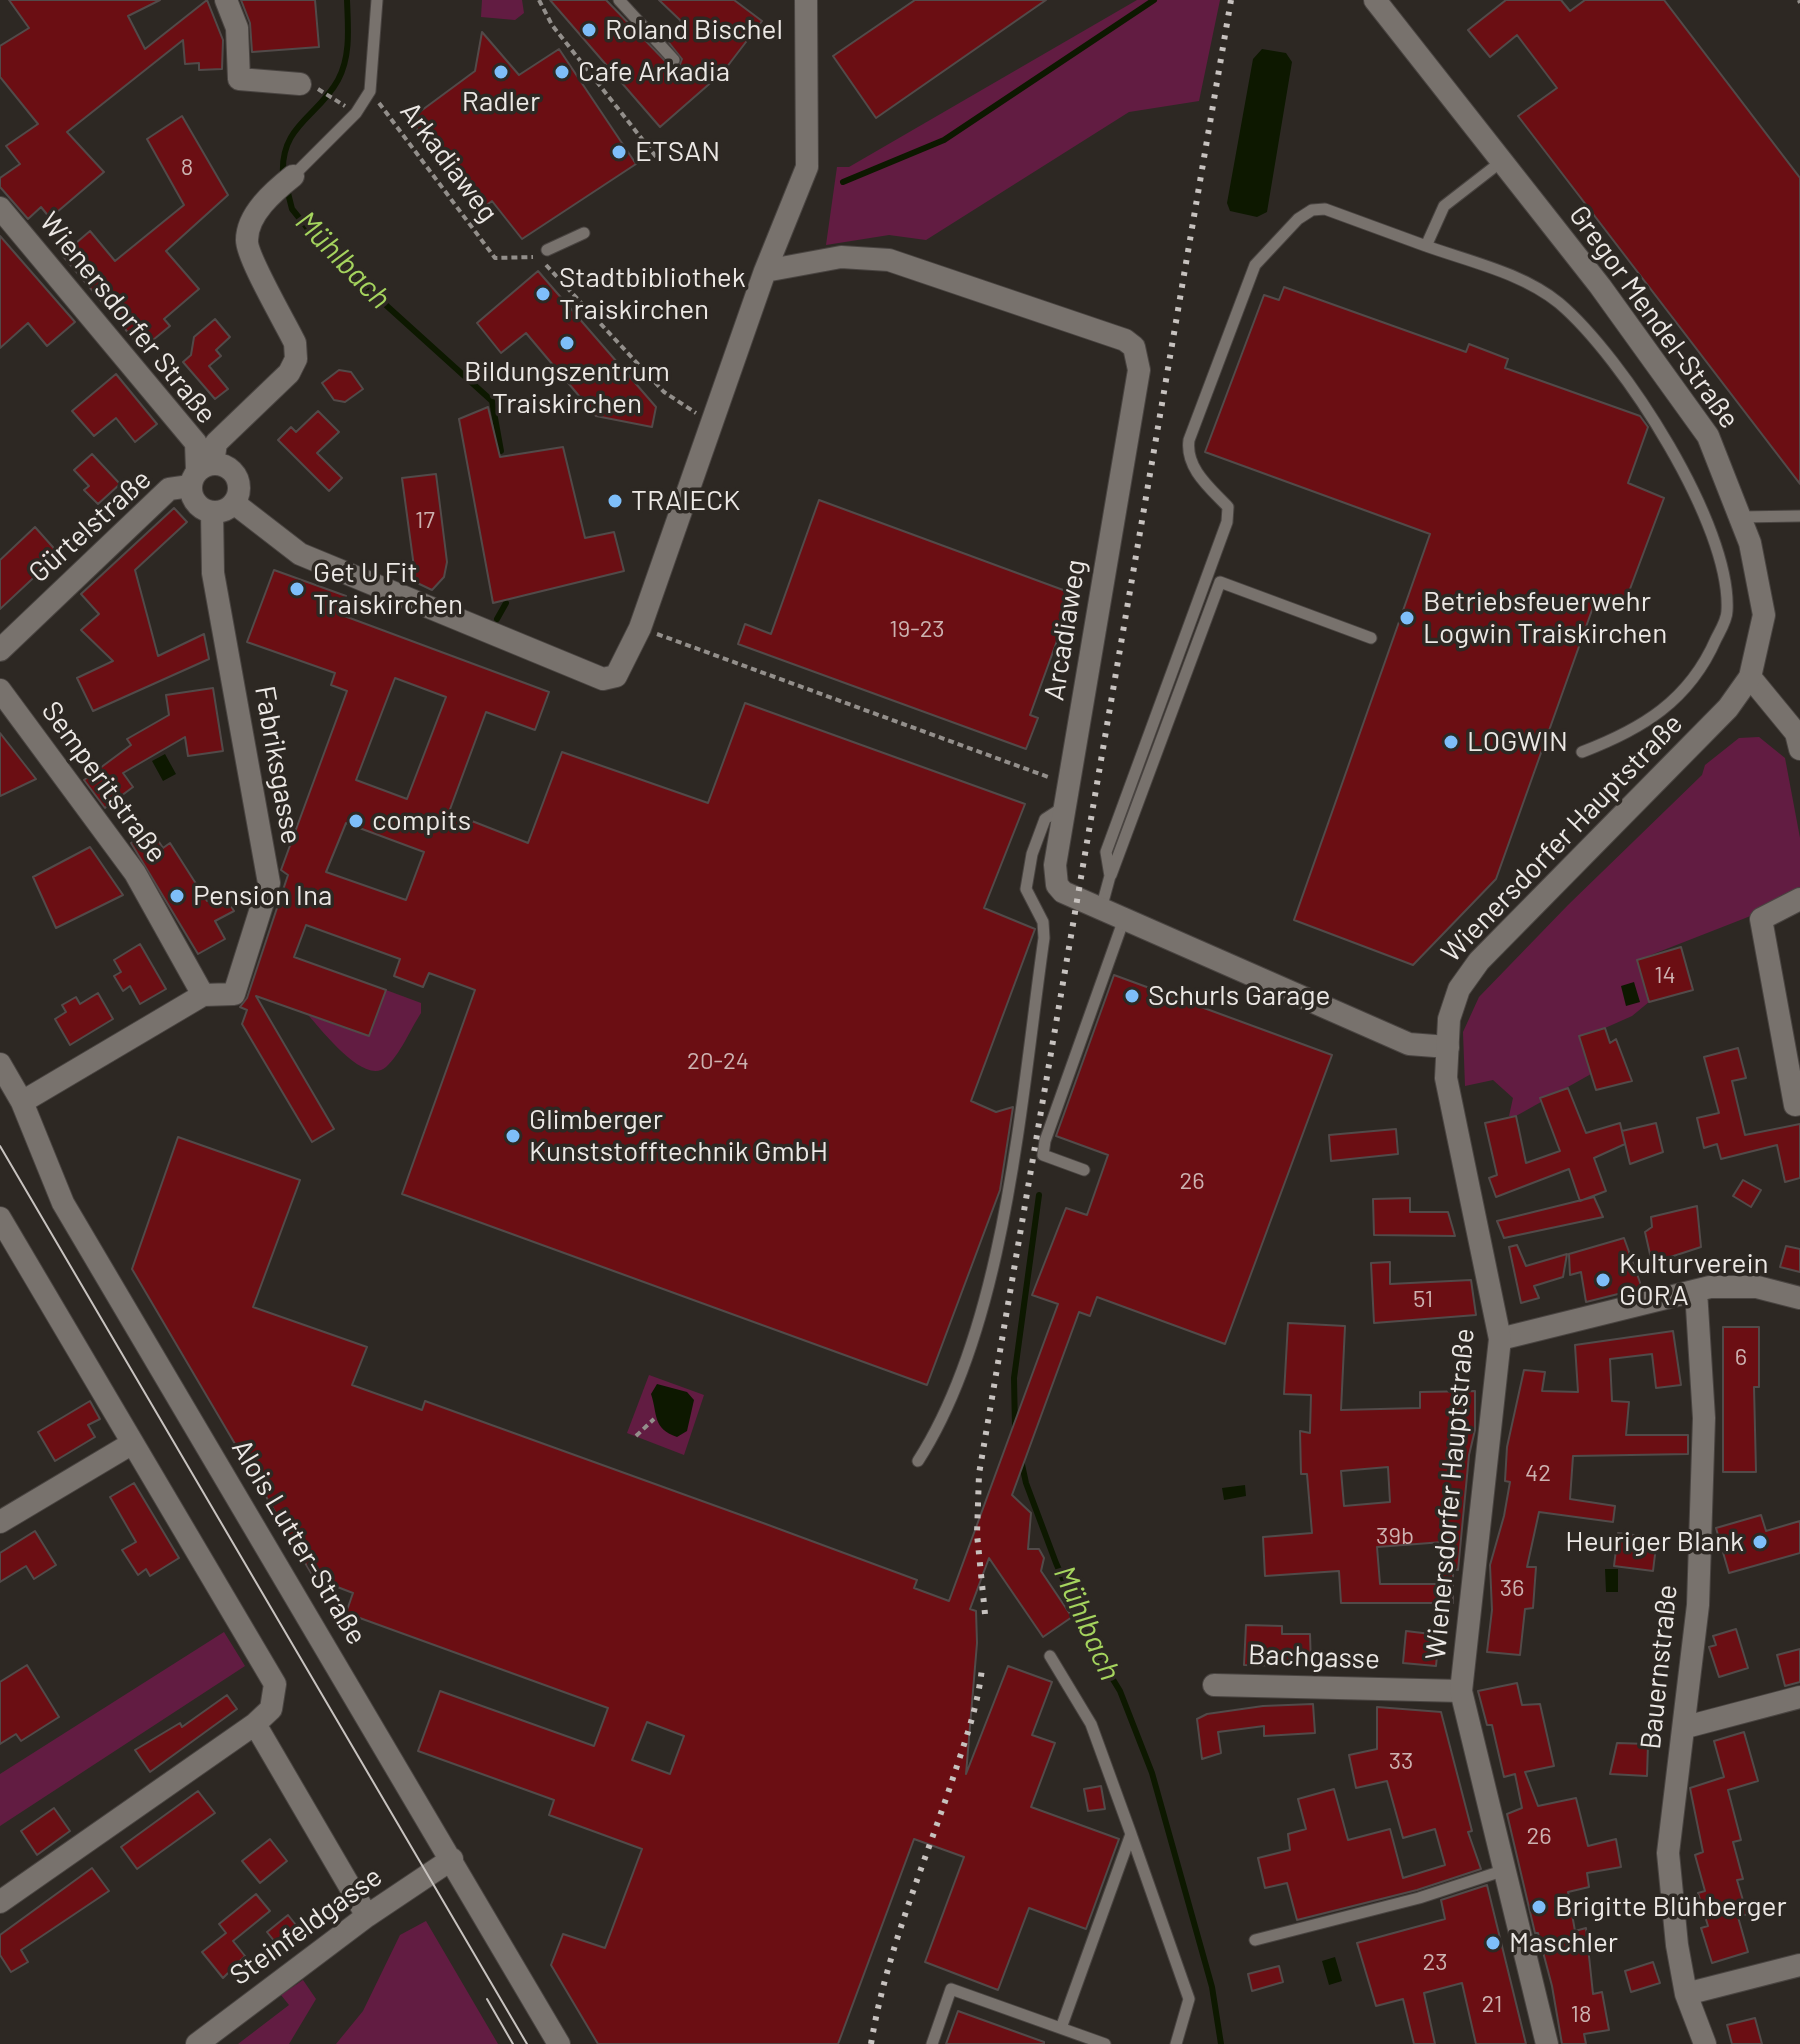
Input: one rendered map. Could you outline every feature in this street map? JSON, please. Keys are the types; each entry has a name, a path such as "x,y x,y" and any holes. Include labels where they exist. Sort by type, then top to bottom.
{"street":[{"path":"226,0 237,28 239,79 308,86"},
{"path":"234,503 300,554 603,679 616,676 640,628 765,271 807,167 806,0"},
{"name":"Gregor Mendel-Straße","path":"1375,0 1600,286 1708,436 1750,543 1764,615 1750,677"},
{"path":"200,473 230,469 239,485 234,503 224,510 212,512 195,504 200,473 216,443 289,373 296,359 295,343 246,244 250,224 274,192 293,176"},
{"name":"Wienersdorfer Straße","path":"0,208 196,443 200,473"},
{"name":"Arcadiaweg","path":"765,271 841,257 889,260 1125,340 1134,347 1139,370 1055,865 1057,885 1063,892 1409,1044 1448,1047"},
{"name":"Gürtelstraße","path":"0,650 169,489 200,473"},
{"name":"Fabriksgasse","path":"203,995 234,994 269,883 213,573 212,512"},
{"path":"1750,677 1796,733 1800,749"},
{"name":"Wienersdorfer Hauptstraße","path":"1547,2044 1461,1691 1500,1339 1446,1078 1449,1019 1459,989 1479,961 1728,708 1750,677"},
{"name":"Semperitstraße","path":"0,690 135,873 203,995"},
{"path":"1800,899 1761,919 1795,1105 1800,1104"},
{"path":"22,1102 203,995"},
{"name":"Alois Lutter-Straße","path":"0,1064 22,1102 63,1203 559,2044"},
{"path":"0,1218 275,1684 271,1709 255,1724 0,1902"},
{"path":"1500,1339 1710,1287 1757,1287 1800,1298"},
{"name":"Bauernstraße","path":"1696,1291 1704,1418 1698,1605 1686,1727 1672,1802 1668,1853 1677,1945 1686,1994 1705,2044"},
{"path":"0,1522 131,1444"},
{"name":"Bachgasse","path":"1214,1685 1461,1691"},
{"path":"1686,1727 1800,1697"},
{"path":"255,1724 367,1916"},
{"name":"Steinfeldgasse","path":"197,2044 367,1916 452,1859"},
{"path":"1686,1994 1800,1965"}],"lane":[{"path":"293,176 356,113 370,91 377,0"},
{"path":"619,0 674,60"},
{"path":"1426,246 1444,206 1502,161"},
{"path":"1110,876 1106,852 1227,522 1228,507 1202,480 1187,453 1189,440 1255,265 1298,219 1312,210 1325,209 1530,283 1560,304 1644,406 1680,465 1713,539 1725,576 1727,614 1705,664 1667,708 1629,734 1582,752"},
{"path":"547,250 584,233"},
{"path":"1740,517 1800,516"},
{"path":"1101,909 1110,876 1220,582 1371,638"},
{"path":"918,1461 935,1436 962,1370 995,1260 1044,938 1043,922 1026,889 1032,854 1045,819 1068,795"},
{"path":"1084,1170 1043,1155 1045,1141 1124,919"},
{"path":"1050,1656 1091,1724 1189,1999 1176,2044"},
{"path":"1061,2028 1131,1834"},
{"path":"1255,1940 1419,1898 1505,1870"},
{"path":"932,2044 951,1989 1105,2044"}],"path":[{"path":"539,0 552,25 661,163"},
{"path":"308,86 335,99"},
{"name":"Arkadiaweg","path":"370,91 495,258 539,257 664,392 711,423"},
{"path":"640,628 1068,795"},
{"path":"636,1436 654,1419"}],"shaded area":[{"path":"482,0 522,0 524,13 515,20 481,17"},
{"path":"1137,0 1220,0 1199,101 1129,112 926,240 889,235 826,245 837,167 849,167"},
{"path":"1262,49 1286,53 1292,62 1267,212 1257,217 1230,211 1227,203 1253,59"},
{"path":"1759,737 1785,758 1800,838 1800,888 1748,917 1638,960 1649,1002 1632,1016 1605,1028 1591,1074 1516,1116 1509,1116 1513,1098 1493,1080 1465,1086 1463,1032 1479,997 1568,905 1702,775 1705,765 1739,738"},
{"path":"165,754 176,774 163,781 152,761"},
{"path":"1634,982 1640,1002 1626,1006 1621,986"},
{"path":"386,990 421,1003 421,1013 396,1056 386,1067 377,1071 355,1063 308,1015 368,1036"},
{"path":"649,1375 704,1395 684,1455 627,1433"},
{"path":"657,1384 687,1392 694,1400 687,1431 677,1437 663,1429 657,1420 651,1394"},
{"path":"1245,1485 1246,1496 1224,1500 1222,1488"},
{"path":"1605,1569 1618,1569 1618,1592 1606,1592"},
{"path":"224,1632 245,1666 0,1826 0,1774"},
{"path":"426,1921 498,2044 336,2044 363,2011 400,1935"},
{"path":"1335,1957 1342,1981 1329,1985 1322,1961"},
{"path":"303,1980 316,1999 289,2044 238,2044 289,2005 281,1995"}],"building":[{"path":"9,0 160,0 128,16 145,49 207,0 223,40 222,69 199,70 199,63 185,64 183,40 67,132 104,172 50,218 41,207 28,219 0,187 0,178 20,164 6,146 38,124 0,77 0,46 29,28"},
{"path":"241,0 315,0 319,47 252,52 250,23"},
{"path":"550,0 606,0 672,68 679,67 682,59 666,39 681,21 659,0 734,0 762,21 723,72 660,127"},
{"path":"915,0 1046,0 876,118 833,56"},
{"path":"1506,0 1561,0 1570,11 1585,0 1664,0 1800,178 1800,484 1518,116 1557,88 1517,35 1490,57 1468,30"},
{"path":"482,32 519,75 559,49 636,164 522,239 492,201 477,212 410,119 475,71"},
{"path":"182,116 228,195 166,251 199,289 164,319 170,326 142,349 62,255 90,231 115,261 184,205 147,139"},
{"path":"0,236 75,322 47,346 28,323 0,348"},
{"name":"Bildungszentrum Traiskirchen","path":"538,271 656,407 652,427 596,416 526,333 501,353 477,323"},
{"name":"LOGWIN","path":"1284,287 1466,352 1469,344 1508,359 1505,368 1640,416 1648,427 1628,483 1664,498 1624,605 1597,596 1496,879 1413,965 1294,920 1430,534 1205,452 1264,295 1279,300"},
{"path":"215,319 230,337 216,350 221,356 209,366 228,389 215,399 183,362 191,355 194,337"},
{"path":"339,370 351,372 363,389 345,402 334,400 322,383"},
{"path":"116,374 157,424 135,442 116,418 94,436 72,411"},
{"path":"488,407 500,457 563,447 585,538 614,532 624,571 493,603 459,419"},
{"path":"318,411 339,432 317,453 342,478 329,491 278,440 291,427 296,432"},
{"path":"92,454 120,484 98,504 84,490 89,486 74,470"},
{"path":"436,474 447,562 444,577 432,590 390,570 414,567 402,478"},
{"path":"819,500 1074,594 1030,715 1038,718 1026,749 738,644 745,624 771,634"},
{"path":"174,508 187,522 135,570 158,656 204,634 209,659 93,711 77,678 113,661 81,630 99,614 81,594"},
{"path":"35,527 59,554 0,609 0,560"},
{"path":"274,570 346,596 339,614 549,692 535,730 486,712 449,812 528,843 562,752 708,803 745,703 1025,804 984,908 1035,929 971,1101 996,1112 1013,1107 1000,1190 927,1385 402,1194 475,990 429,973 423,987 394,976 400,959 306,925 294,957 386,990 369,1036 256,996 334,1129 312,1142 242,1024 247,1010 240,1007 247,998 288,875 281,870 347,691 331,685 335,673 247,642","holes":["395,678 446,697 407,799 356,780","346,823 424,852 406,900 326,872"]},
{"path":"213,688 223,751 188,756 185,737 123,773 133,787 105,808 84,780 131,745 127,739 169,715 166,695"},
{"path":"0,733 36,779 0,796"},
{"path":"151,830 163,848 170,843 207,901 223,893 234,911 215,921 225,939 198,954 131,843"},
{"path":"90,847 123,895 56,928 33,877"},
{"path":"140,944 166,989 140,1004 130,986 123,991 114,976 121,972 114,960"},
{"path":"1681,947 1693,990 1649,1002 1637,960"},
{"path":"1114,975 1332,1055 1225,1344 1097,1297 1090,1316 1079,1312 1012,1495 1031,1513 1028,1549 1039,1549 1044,1558 1041,1571 1072,1617 1043,1637 989,1558 970,1609 976,1611 977,1643 966,1774 1008,1666 1052,1682 1032,1735 1055,1743 1031,1807 1119,1839 1086,1929 1029,1908 998,1990 925,1962 964,1857 914,1839 838,2044 598,2044 551,1965 563,1934 605,1948 642,1849 549,1815 554,1800 418,1751 440,1691 594,1746 608,1708 346,1613 353,1593 314,1578 132,1269 178,1137 300,1180 253,1307 367,1347 352,1385 422,1410 425,1401 763,1523 917,1580 914,1588 949,1601 1058,1304 1032,1295 1066,1208 1087,1215 1108,1155 1056,1136","holes":["647,1722 684,1736 670,1774 632,1760"]},
{"path":"98,993 113,1019 70,1045 55,1019 66,1012 62,1005 76,997 80,1004"},
{"path":"1605,1028 1610,1043 1616,1039 1632,1081 1596,1090 1579,1036"},
{"path":"1738,1048 1746,1078 1732,1081 1745,1135 1800,1124 1800,1178 1785,1182 1777,1145 1721,1159 1717,1144 1704,1148 1697,1118 1719,1113 1704,1057"},
{"path":"1568,1088 1586,1133 1620,1123 1625,1144 1594,1158 1606,1191 1580,1201 1569,1169 1496,1197 1489,1178 1497,1175 1485,1123 1516,1116 1526,1163 1560,1151 1540,1098"},
{"path":"1656,1123 1663,1152 1630,1164 1622,1131"},
{"path":"1396,1129 1398,1154 1331,1161 1329,1135"},
{"path":"1743,1180 1761,1190 1751,1207 1733,1196"},
{"path":"1594,1197 1603,1217 1504,1238 1497,1221"},
{"path":"1410,1198 1410,1212 1448,1212 1455,1236 1374,1235 1373,1199"},
{"path":"1697,1206 1701,1247 1652,1263 1645,1232 1652,1227 1651,1217"},
{"path":"1624,1238 1642,1288 1586,1302 1581,1272 1570,1275 1569,1254"},
{"path":"1517,1245 1526,1266 1567,1254 1563,1277 1534,1286 1539,1298 1521,1303 1509,1247"},
{"path":"1786,1246 1800,1249 1800,1272 1780,1267"},
{"path":"1390,1262 1390,1284 1471,1280 1476,1315 1374,1323 1371,1263"},
{"path":"1288,1323 1345,1326 1341,1410 1420,1408 1420,1392 1475,1391 1475,1430 1469,1455 1458,1570 1453,1569 1453,1603 1341,1603 1339,1571 1265,1576 1263,1537 1312,1533 1307,1474 1301,1474 1300,1431 1310,1433 1311,1395 1284,1394","holes":["1388,1467 1390,1502 1344,1506 1341,1471","1443,1542 1437,1584 1380,1584 1377,1547"]},
{"path":"1723,1327 1759,1327 1759,1387 1754,1387 1756,1472 1723,1472"},
{"path":"1673,1331 1681,1385 1656,1388 1652,1354 1610,1359 1612,1401 1629,1402 1626,1435 1688,1435 1688,1454 1573,1456 1570,1499 1615,1506 1613,1522 1539,1512 1527,1567 1536,1567 1533,1608 1525,1609 1520,1655 1487,1652 1492,1610 1490,1565 1510,1482 1505,1481 1507,1447 1524,1370 1545,1372 1542,1391 1578,1392 1575,1345"},
{"path":"90,1401 100,1419 88,1425 95,1437 55,1461 38,1432"},
{"path":"134,1483 179,1558 150,1576 146,1569 138,1575 122,1550 136,1542 110,1497"},
{"name":"Heuriger Blank","path":"1761,1515 1766,1531 1800,1521 1800,1553 1729,1573 1716,1528"},
{"path":"35,1531 56,1565 34,1579 26,1566 0,1582 0,1553"},
{"path":"1618,1533 1657,1538 1653,1571 1614,1566"},
{"path":"1246,1625 1282,1626 1282,1634 1310,1634 1311,1666 1244,1665"},
{"path":"1736,1629 1748,1668 1719,1677 1709,1647 1716,1645 1713,1636"},
{"path":"1406,1631 1439,1635 1436,1666 1403,1663"},
{"path":"1800,1649 1800,1682 1785,1686 1777,1655"},
{"path":"27,1665 59,1717 21,1741 16,1734 0,1744 0,1682"},
{"path":"1517,1683 1522,1705 1540,1704 1554,1766 1525,1772 1538,1806 1576,1798 1588,1846 1616,1839 1621,1867 1587,1873 1589,1887 1568,1892 1575,1931 1586,1928 1593,1994 1602,1992 1609,2030 1584,2034 1586,2044 1562,2044 1552,1986 1538,1933 1535,1933 1507,1814 1522,1808 1515,1774 1504,1777 1492,1725 1487,1725 1478,1691"},
{"path":"227,1695 237,1709 150,1772 135,1750 180,1723 182,1727"},
{"path":"1313,1704 1315,1733 1264,1736 1264,1726 1218,1732 1221,1753 1202,1759 1197,1719 1207,1714 1263,1706"},
{"path":"1377,1707 1441,1712 1472,1831 1468,1832 1481,1869 1417,1890 1297,1920 1287,1883 1265,1888 1258,1858 1290,1850 1288,1834 1306,1829 1298,1799 1334,1789 1348,1840 1390,1829 1403,1878 1445,1865 1435,1829 1403,1838 1387,1781 1356,1788 1349,1755 1377,1749"},
{"path":"1744,1732 1758,1781 1728,1790 1741,1840 1733,1842 1743,1879 1737,1880 1747,1914 1738,1917 1748,1952 1712,1963 1701,1928 1708,1926 1698,1893 1705,1891 1695,1855 1703,1852 1690,1788 1724,1777 1714,1741"},
{"path":"1617,1743 1648,1744 1647,1776 1610,1774"},
{"path":"1101,1786 1105,1809 1088,1811 1084,1789"},
{"path":"198,1791 215,1813 137,1869 121,1847"},
{"path":"54,1808 70,1831 37,1855 21,1831"},
{"path":"270,1839 287,1861 260,1883 242,1861"},
{"path":"92,1868 109,1891 21,1950 28,1962 11,1972 0,1955 0,1935"},
{"path":"1487,1885 1526,2044 1476,2044 1462,1983 1424,1993 1435,2044 1414,2044 1403,1999 1376,2006 1357,1943 1445,1919 1441,1900"},
{"path":"256,1894 270,1911 233,1941 245,1956 223,1978 202,1952 226,1933 219,1924"},
{"path":"288,1915 304,1935 283,1952 267,1932"},
{"path":"1653,1962 1660,1983 1631,1992 1625,1971"},
{"path":"1279,1966 1283,1982 1252,1991 1248,1974"},
{"path":"958,2011 1044,2042 1044,2044 946,2044"},
{"path":"1755,2018 1762,2044 1732,2044 1727,2025"}],"waterway":[{"name":"Mühlbach","path":"283,175 284,158 294,133 330,93 342,71 348,41 347,0"},
{"path":"843,182 944,140 1154,0"},
{"name":"Mühlbach","path":"287,189 292,209 325,250 492,401 501,451"},
{"name":"Mühlbach","path":"497,619 506,603"},
{"name":"Mühlbach","path":"1015,1429 1014,1378 1039,1195"},
{"name":"Mühlbach","path":"1021,1460 1026,1483 1056,1563 1092,1645 1120,1691 1152,1773 1212,1987 1221,2044"}],"tram line":[{"path":"0,1146 527,2044"},
{"path":"487,1999 513,2044"}],"railway":[{"path":"985,1614 977,1534 979,1474 1231,0"},
{"path":"871,2044 896,1944 966,1739 982,1668"}],"place":[{"name":"Roland Bischel","path":"589,30"},
{"name":"Radler","path":"501,72"},
{"name":"Cafe Arkadia","path":"562,72"},
{"name":"ETSAN","path":"619,152"},
{"name":"Stadtbibliothek Traiskirchen","path":"543,294"},
{"name":"Bildungszentrum Traiskirchen","path":"567,343"},
{"name":"TRAIECK","path":"615,501"},
{"name":"Get U Fit Traiskirchen","path":"297,589"},
{"name":"Betriebsfeuerwehr Logwin Traiskirchen","path":"1407,618"},
{"name":"LOGWIN","path":"1451,742"},
{"name":"compits","path":"356,821"},
{"name":"Pension Ina","path":"177,896"},
{"name":"Schurls Garage","path":"1132,996"},
{"name":"Glimberger Kunststofftechnik GmbH","path":"513,1136"},
{"name":"Kulturverein GORA","path":"1603,1280"},
{"name":"Heuriger Blank","path":"1760,1542"},
{"name":"Brigitte Blühberger","path":"1539,1907"},
{"name":"Maschler","path":"1493,1943"}]}
